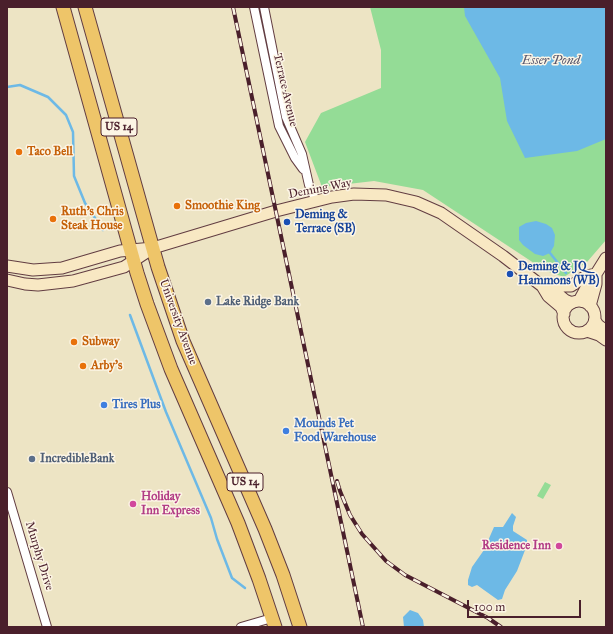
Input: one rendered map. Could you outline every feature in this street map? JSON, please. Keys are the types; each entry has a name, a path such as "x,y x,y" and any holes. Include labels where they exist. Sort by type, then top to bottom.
{"main road":[{"name":"University Avenue","path":"63,7 132,256 147,304 168,359 238,523 274,622"},
{"name":"University Avenue","path":"85,7 153,248 183,341 265,529 283,575 300,627"}],"street":[{"name":"Terrace Avenue","path":"254,7 279,126 295,158 306,172"},
{"name":"Terrace Avenue","path":"264,7 286,117 302,154 309,185 316,201"},
{"name":"Deming Way","path":"7,280 31,284 55,284 73,281 124,267 132,256 153,248 232,224 332,197 370,194 386,195 416,202 435,210 453,220 542,286 553,290 565,300 575,302"},
{"name":"Deming Way","path":"7,266 32,270 62,268 120,252 132,256"},
{"path":"595,320 591,328 580,333 571,331 568,328 564,321 564,314 568,306 575,302 596,274 606,258"},
{"path":"542,286 571,286 586,276 596,274"},
{"path":"590,306 596,284 596,274"},
{"name":"Deming Way","path":"542,286 548,296 561,307 564,314"},
{"path":"575,302 587,303 594,312 595,320 598,325 606,331"},
{"path":"587,331 599,335 606,340"},
{"name":"Murphy Drive","path":"7,492 47,627"},
{"path":"241,627 274,622"}],"green space":[{"path":"370,7 606,7 606,240 587,262 564,277 546,271 423,190 374,181 322,187 305,142 321,113 381,88 381,50"},
{"path":"545,482 551,485 543,499 537,496"}],"water":[{"name":"Esser Pond","path":"464,7 606,7 606,139 577,151 525,158 507,121 500,78 465,16"},
{"path":"536,221 546,224 552,228 555,235 554,246 550,253 543,256 535,254 519,240 519,227 526,223"},
{"path":"512,513 516,517 513,531 527,540 527,545 517,571 505,590 502,599 498,600 477,585 472,587 468,585 468,580 472,567 484,550 494,527 503,527"},
{"path":"410,610 418,613 423,620 424,627 404,627 403,617"}],"waterway":[{"path":"7,87 20,85 48,97 66,115 73,132 74,176 85,203 103,230"},
{"path":"550,253 566,273"},
{"path":"130,315 166,412 211,518 217,539 232,578 245,588"}],"railway":[{"path":"233,7 363,627"},
{"path":"337,481 350,515 362,534 386,561 405,575 488,618 501,627"}],"place":[{"name":"Taco Bell","path":"19,152"},
{"name":"Smoothie King","path":"177,206"},
{"name":"Ruth's Chris Steak House","path":"53,219"},
{"name":"Deming & Terrace (SB)","path":"287,222"},
{"name":"Deming & JQ Hammons (WB)","path":"510,274"},
{"name":"Lake Ridge Bank","path":"208,302"},
{"name":"Subway","path":"74,342"},
{"name":"Arby's","path":"83,366"},
{"name":"Tires Plus","path":"104,405"},
{"name":"Mounds Pet Food Warehouse","path":"286,431"},
{"name":"IncredibleBank","path":"32,459"},
{"name":"Holiday Inn Express","path":"133,504"},
{"name":"Residence Inn","path":"559,546"}]}
